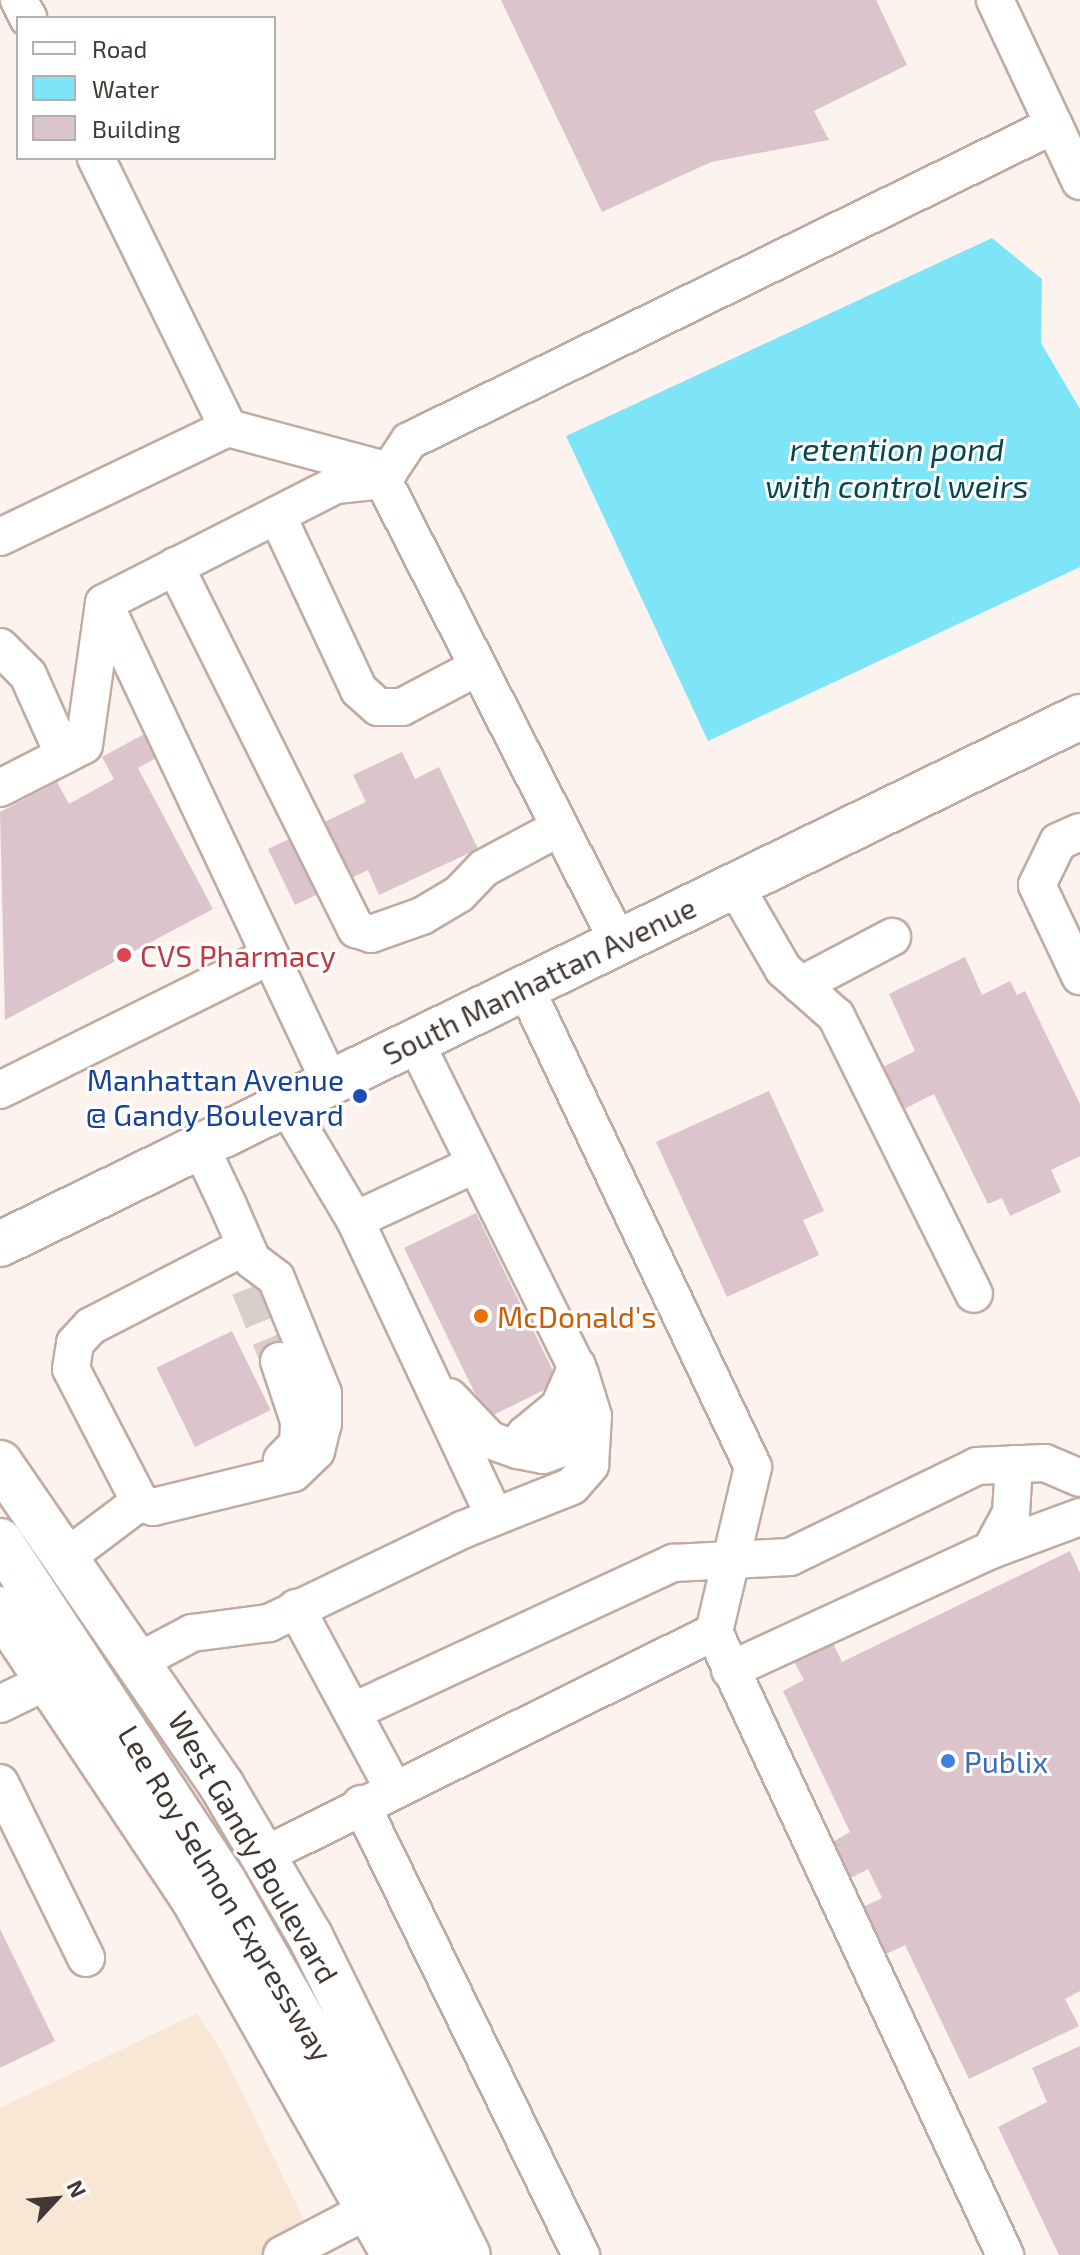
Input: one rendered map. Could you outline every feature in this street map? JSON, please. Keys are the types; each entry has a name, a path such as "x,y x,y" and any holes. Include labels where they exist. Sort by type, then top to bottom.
{"main road":[{"name":"South Manhattan Avenue","path":"0,1244 1080,717"},
{"name":"West Gandy Boulevard","path":"0,1463 141,1660 263,1856 420,2155 468,2255"},
{"path":"0,1511 166,1751 207,1797 314,1983 389,2132 420,2155"},
{"name":"Lee Roy Selmon Expressway","path":"0,1541 224,1882 436,2255"},
{"name":"Lee Roy Selmon Expressway","path":"0,1609 193,1898 394,2255"},
{"path":"0,1634 19,1695 252,2025 364,2236"}],"street":[{"path":"995,0 1080,181"},
{"path":"104,603 336,485 386,476 409,441 1054,125"},
{"path":"97,160 228,428"},
{"path":"0,537 228,428 386,476 478,667 618,941"},
{"path":"277,515 359,690 378,707 402,707 478,667"},
{"path":"175,566 356,929 371,934 422,916 459,894 484,868 559,828"},
{"path":"0,788 84,745 104,603"},
{"path":"104,603 266,958 330,1082"},
{"path":"0,647 28,675 64,755"},
{"path":"1080,832 1058,842 1037,885 1080,976"},
{"path":"734,884 783,969 836,1016 974,1294"},
{"path":"801,985 892,937"},
{"path":"0,1090 266,958"},
{"path":"525,987 753,1467 714,1632 1005,2255"},
{"path":"141,1660 192,1633 269,1623 495,1517 572,1486 590,1465 585,1392 415,1041"},
{"path":"286,1104 355,1220 495,1517"},
{"path":"200,1146 249,1265 276,1278 323,1393 323,1423 307,1467 153,1507 140,1502 71,1369 75,1343 91,1326 249,1265"},
{"path":"355,1220 476,1164"},
{"path":"255,1479 298,1444 299,1421 279,1361"},
{"path":"428,1376 490,1440 543,1455 565,1447 585,1392"},
{"path":"354,1711 673,1563 790,1557 977,1466 1045,1463 1080,1478"},
{"path":"991,1550 1011,1513 1014,1464"},
{"path":"68,1556 140,1502"},
{"path":"730,1670 991,1550 1080,1517"},
{"path":"296,1608 393,1788"},
{"path":"263,1856 393,1788 714,1632"},
{"path":"0,1783 86,1958"},
{"path":"361,1804 581,2255"},
{"path":"282,2255 364,2236"}],"shaded area":[{"path":"197,2013 226,2059 321,2255 0,2255 0,2108"}],"water":[{"name":"retention pond with control weirs","path":"992,238 1042,279 1041,343 1080,409 1080,567 708,741 566,436"}],"building":[{"path":"501,0 876,0 907,65 814,111 829,140 711,162 602,212"},
{"name":"CVS Pharmacy","path":"148,732 160,756 138,768 213,909 5,1020 0,812 57,782 69,804 114,779 102,757"},
{"path":"402,752 415,779 439,767 478,849 379,895 368,870 295,905 268,849 366,802 353,775"},
{"path":"965,957 982,995 1010,981 1017,995 1025,991 1080,1104 1080,1156 1051,1170 1061,1192 1010,1216 1002,1198 988,1204 934,1094 900,1111 881,1068 915,1051 889,994"},
{"path":"769,1091 824,1211 803,1220 819,1255 727,1297 656,1142"},
{"name":"McDonald's","path":"476,1213 559,1383 487,1418 404,1248"},
{"path":"232,1331 271,1410 195,1447 157,1368"},
{"name":"Publix","path":"1070,1551 1080,1573 1080,1991 1065,1999 1079,2026 969,2079 905,1945 886,1954 863,1907 882,1898 868,1869 849,1879 831,1843 850,1832 783,1691 804,1680 792,1658 831,1639 842,1662"},
{"path":"0,1929 55,2041 0,2068"},
{"path":"1080,2046 1080,2255 1059,2255 998,2127 1047,2102 1032,2068"}],"tunnel":[{"path":"249,1288 279,1361"}],"place":[{"name":"CVS Pharmacy","path":"124,955"},
{"name":"Manhattan Avenue @ Gandy Boulevard","path":"360,1096"},
{"name":"McDonald's","path":"481,1316"},
{"name":"Publix","path":"948,1761"}]}
